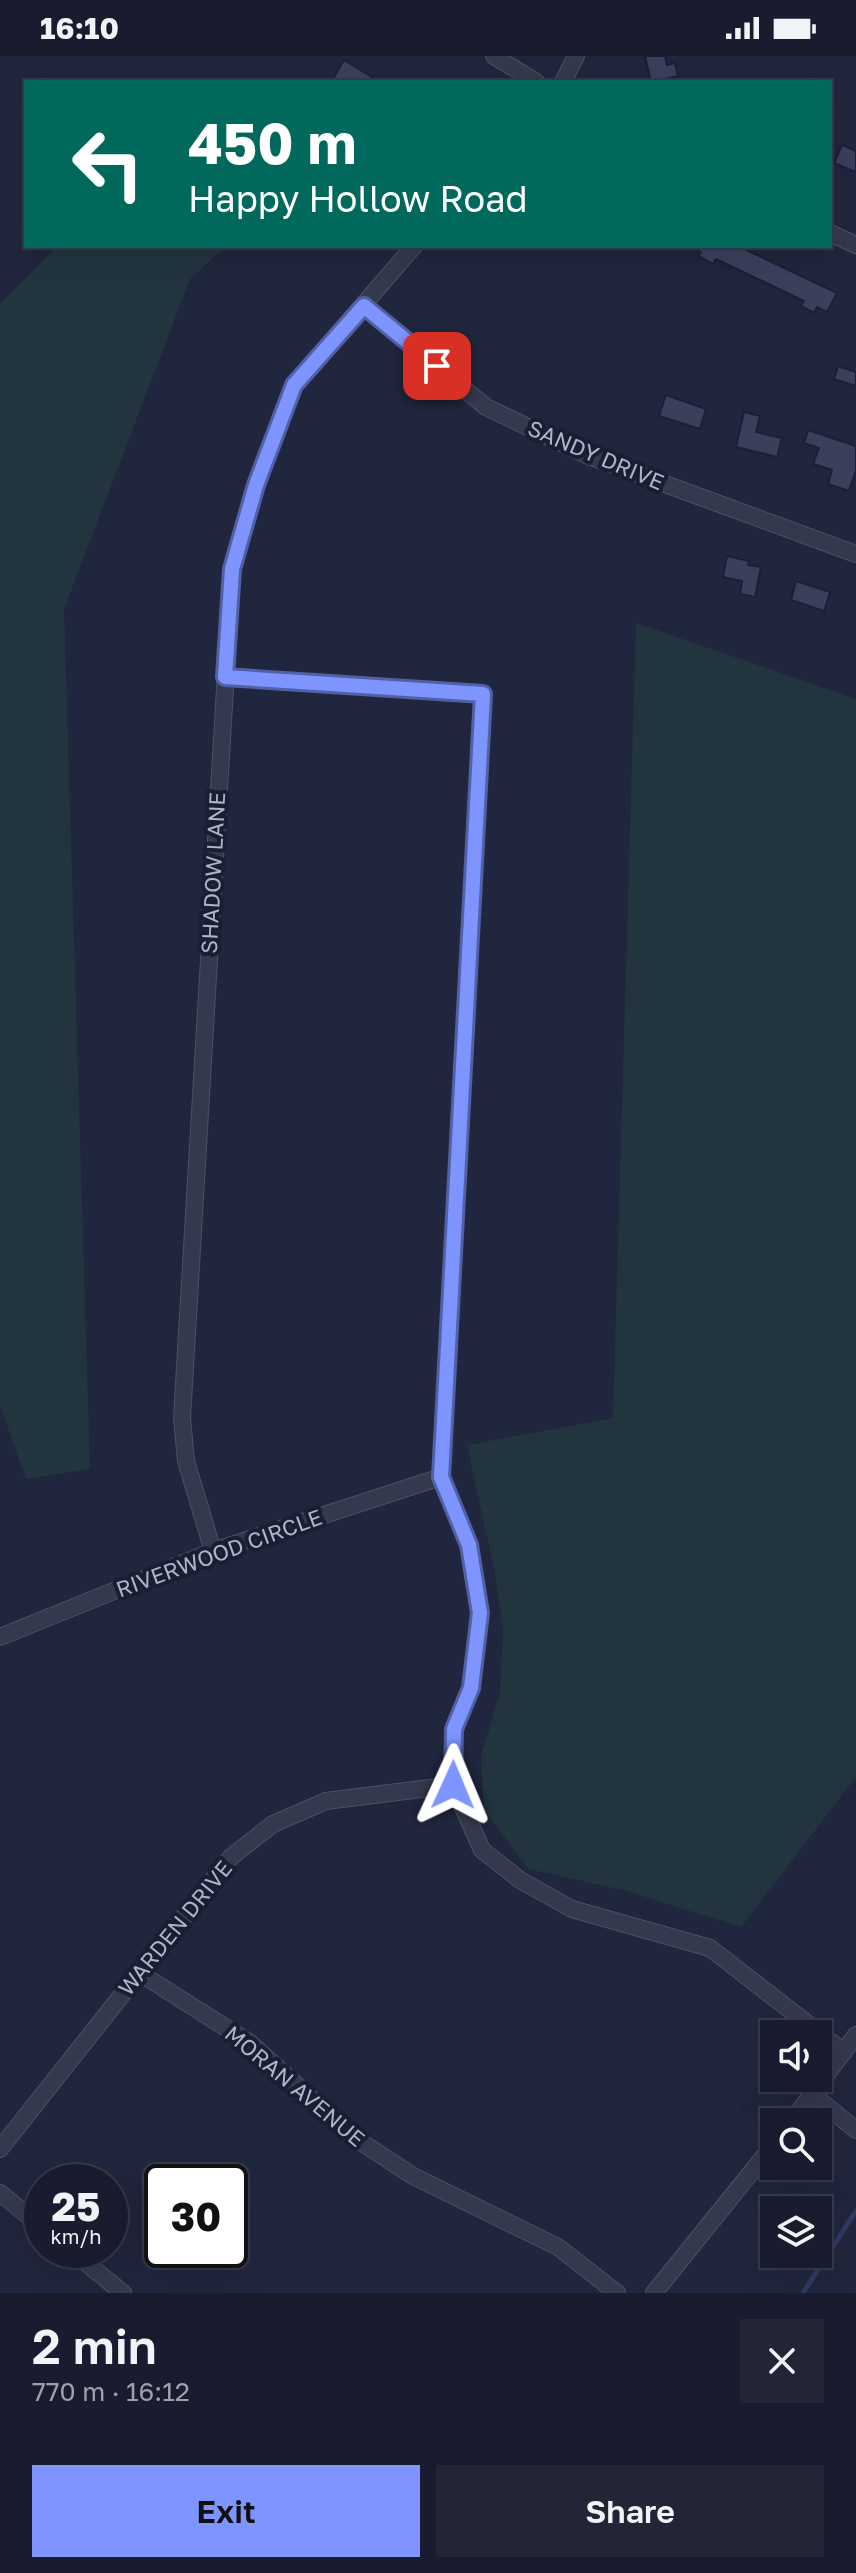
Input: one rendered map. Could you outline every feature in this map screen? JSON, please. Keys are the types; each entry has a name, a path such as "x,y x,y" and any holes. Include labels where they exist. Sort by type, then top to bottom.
{"street":[{"path":"494,56 533,80"},
{"path":"564,80 576,56"},
{"path":"832,234 856,245"},
{"name":"SHADOW LANE","path":"213,1551 186,1461 182,1418 232,569 256,485 294,385 412,248"},
{"name":"SANDY DRIVE","path":"364,306 486,407 586,455 856,554"},
{"path":"225,677 483,694 441,1477 469,1545 480,1613 471,1688 454,1729 453,1785 482,1850 520,1880 572,1909 710,1948 844,2052"},
{"name":"RIVERWOOD CIRCLE","path":"0,1637 213,1551 441,1477"},
{"name":"WARDEN DRIVE","path":"0,2149 231,1857 273,1824 326,1801 453,1785"},
{"name":"MORAN AVENUE","path":"138,1972 250,2043 355,2138 413,2176 558,2247 617,2293"},
{"path":"802,2108 856,2035"},
{"path":"813,2095 856,2130"},
{"path":"654,2293 760,2161"},
{"path":"0,2193 24,2212"},
{"path":"92,2268 123,2293"}],"shaded area":[{"path":"56,248 224,248 190,279 64,609 90,1469 26,1479 0,1405 0,304"},
{"path":"636,623 856,699 856,1777 741,1927 627,1891 529,1869 484,1810 481,1756 500,1693 503,1630 495,1574 467,1445 613,1418"}],"building":[{"path":"645,56 665,56 667,65 675,63 678,76 651,80"},
{"path":"344,60 377,80 332,80"},
{"path":"842,145 856,151 856,172 834,163"},
{"path":"693,248 742,248 837,293 827,312 817,307 814,313 801,306 804,301 716,259 713,264 698,256 701,252"},
{"path":"838,366 856,372 856,386 834,379"},
{"path":"666,395 706,409 700,429 659,416"},
{"path":"744,412 760,416 756,432 782,438 777,457 736,447"},
{"path":"808,430 856,446 856,470 849,491 828,484 832,470 813,464 819,448 804,443"},
{"path":"727,556 761,567 755,597 740,594 742,581 723,577"},
{"path":"796,581 830,592 824,611 791,600"}],"waterway":[{"path":"803,2293 856,2211"}],"route":[{"path":"437,366 364,306 294,385 256,485 232,569 225,677 483,694 441,1477 469,1545 480,1613 471,1688 454,1729 453,1785"}]}
